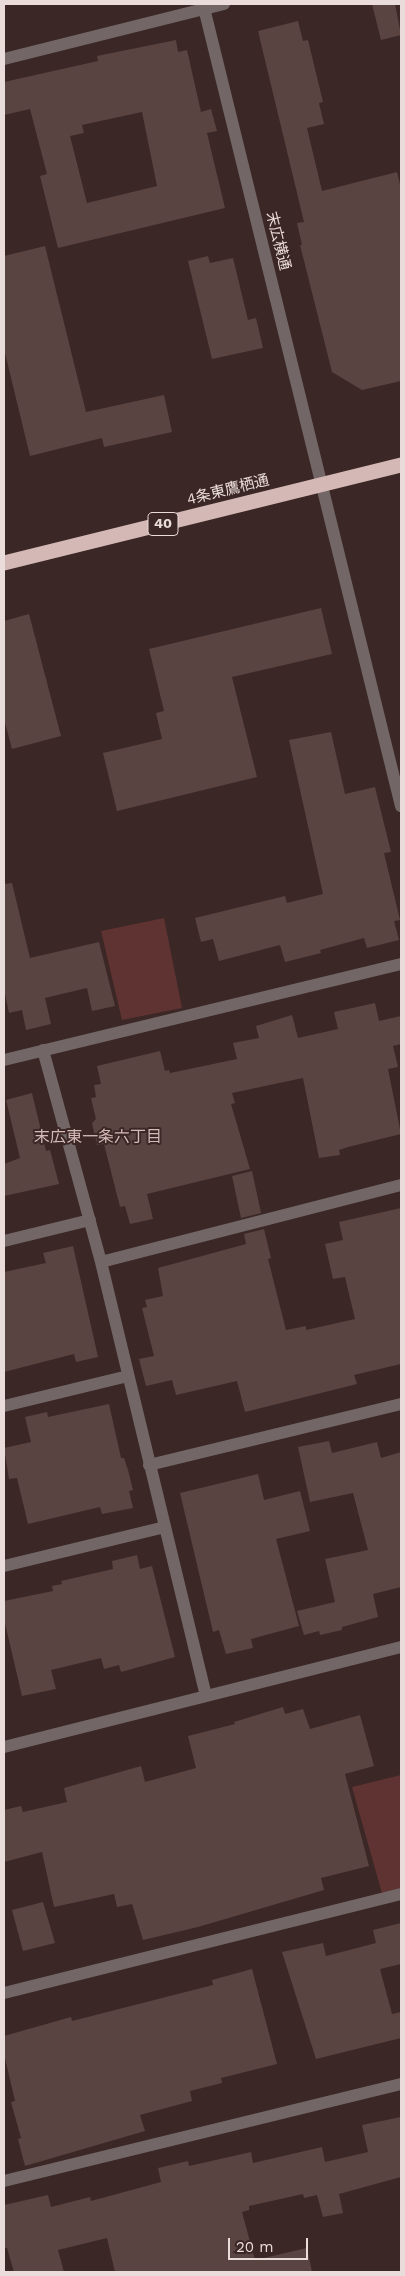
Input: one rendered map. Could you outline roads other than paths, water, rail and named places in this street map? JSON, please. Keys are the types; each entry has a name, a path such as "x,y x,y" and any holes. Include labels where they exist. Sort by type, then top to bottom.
{"highway":[{"name":"4条東鷹栖通","path":"4,563 323,486 401,465"}],"street":[{"path":"4,59 203,6 224,4"},
{"name":"末広横通","path":"203,6 401,806"},
{"path":"4,1060 401,964"},
{"path":"43,1050 101,1262 206,1696"},
{"path":"101,1262 401,1185"},
{"path":"4,1242 90,1220"},
{"path":"4,1406 128,1376"},
{"path":"149,1465 401,1404"},
{"path":"4,1566 165,1527"},
{"path":"4,1747 401,1647"},
{"path":"4,1993 401,1894"},
{"path":"4,2181 401,2084"}],"district":[{"name":"末広東一条六丁目","path":"98,1137"}]}
